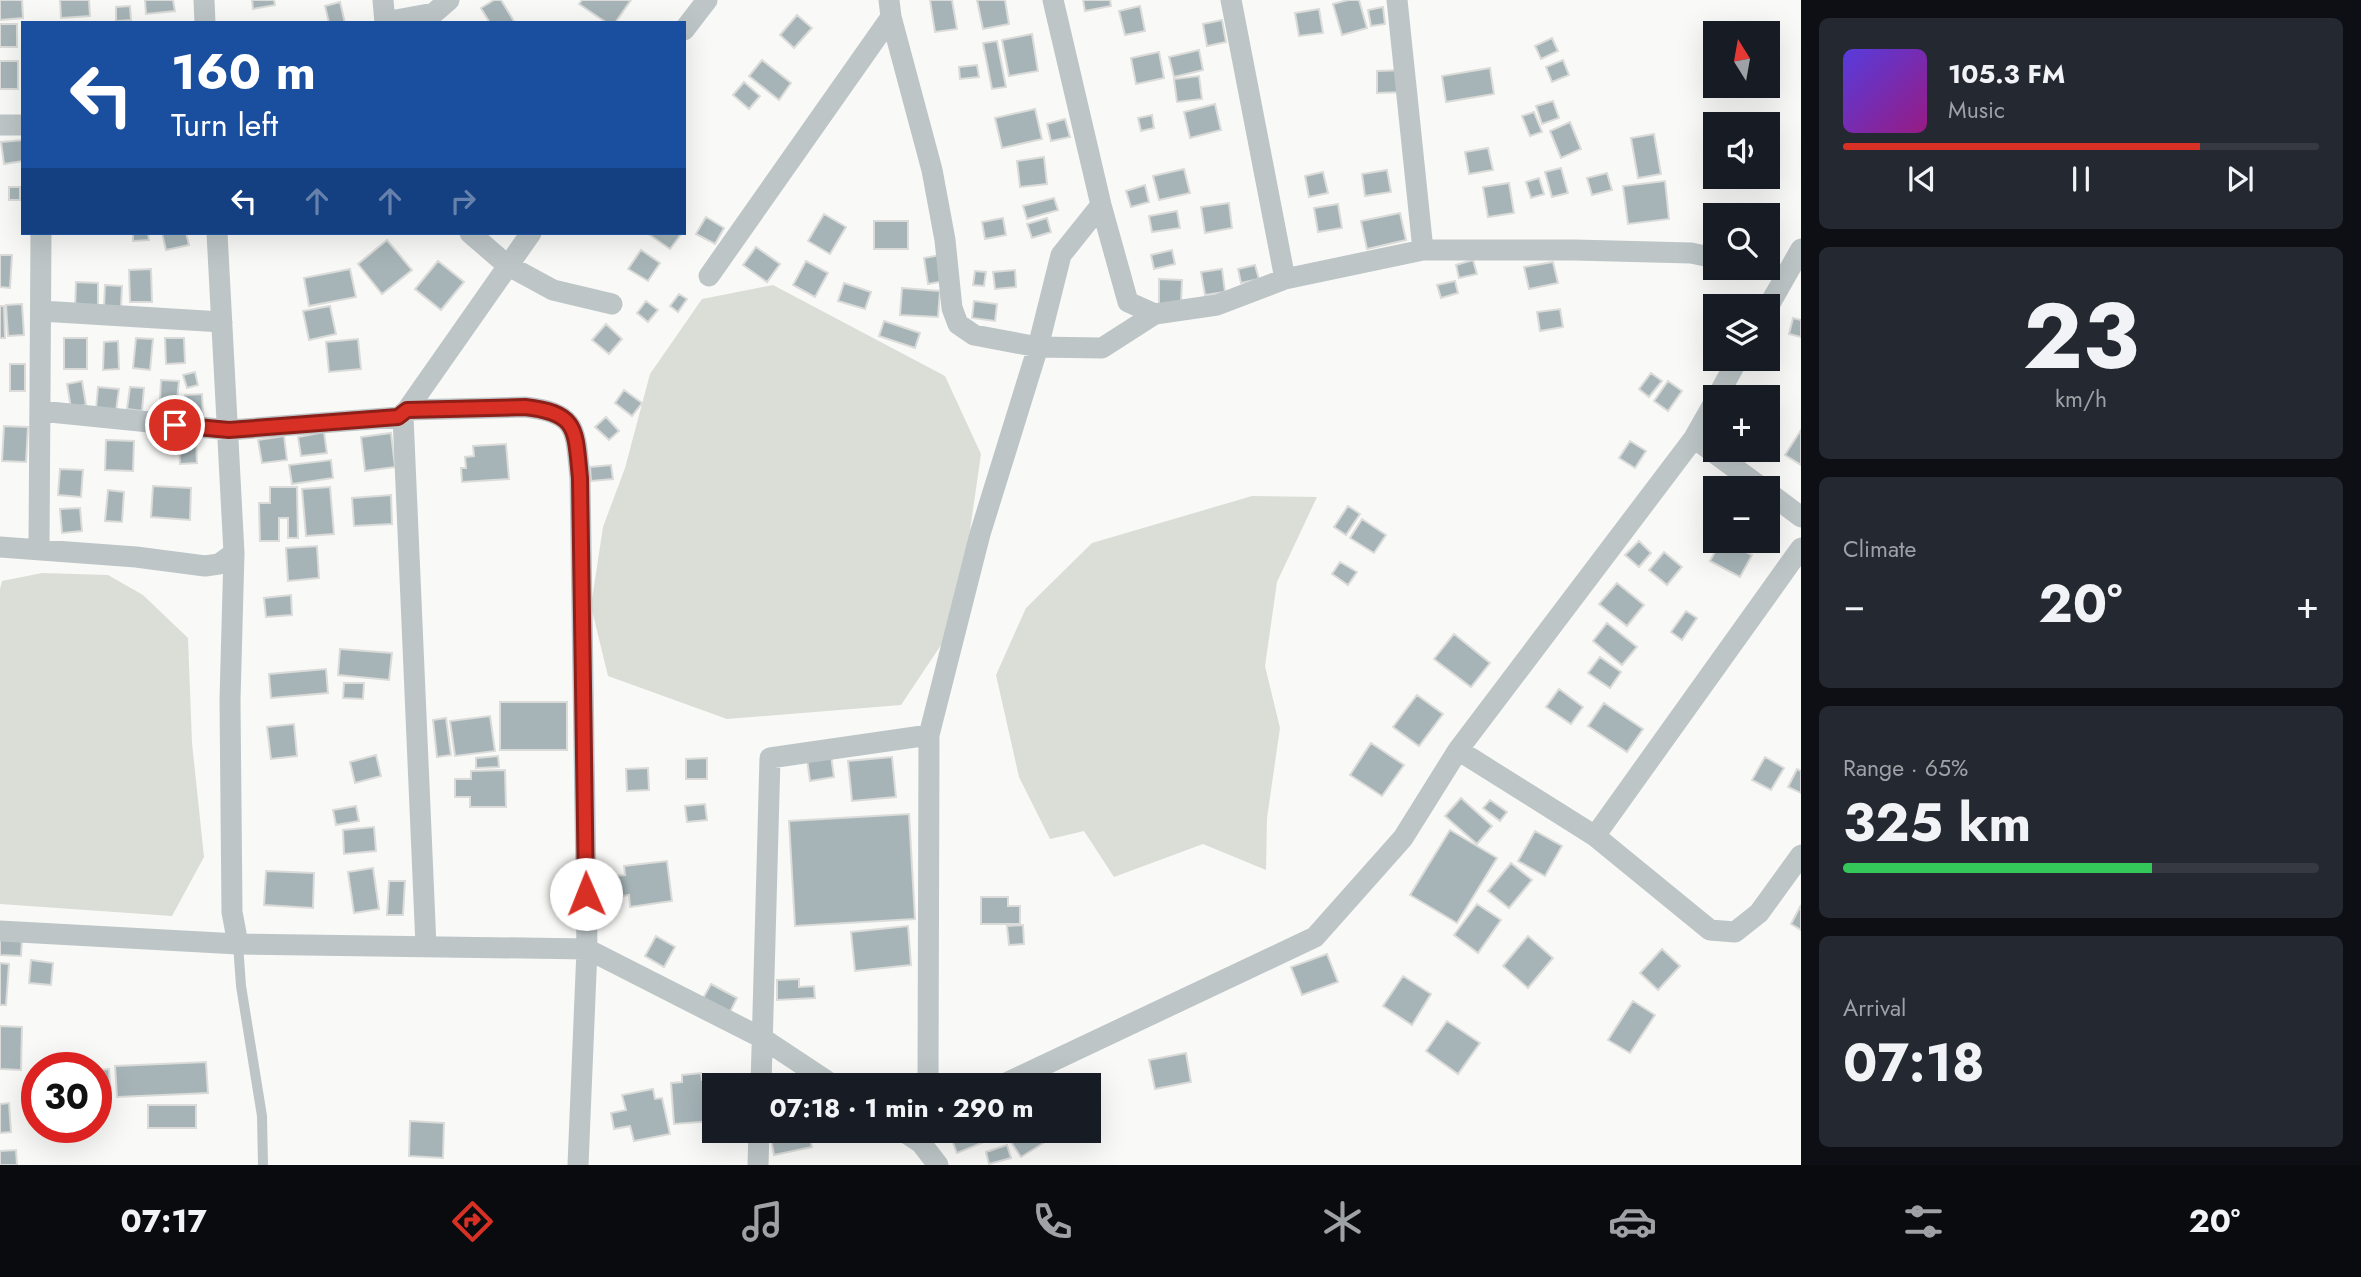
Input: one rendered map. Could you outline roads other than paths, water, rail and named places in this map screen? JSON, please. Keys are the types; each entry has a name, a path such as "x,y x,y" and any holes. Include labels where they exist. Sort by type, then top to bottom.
{"street":[{"path":"204,0 205,21"},
{"path":"383,0 385,21"},
{"path":"390,21 433,13 449,0"},
{"path":"686,27 707,0"},
{"path":"1053,0 1101,205 1128,302 1155,314"},
{"path":"1231,0 1285,279"},
{"path":"1397,0 1423,250"},
{"path":"890,8 932,170 945,240 952,308 958,324 974,335 1038,347 1102,348 1155,314 1217,305 1285,279 1423,250 1601,250 1703,256"},
{"path":"709,276 890,8"},
{"path":"0,125 21,125"},
{"path":"928,1073 929,734 980,534 1038,347 1061,254 1101,205"},
{"path":"39,550 41,235"},
{"path":"217,235 234,553 230,726 232,912 238,944"},
{"path":"472,235 506,265 553,290 612,304"},
{"path":"426,946 405,413 529,235"},
{"path":"1774,294 1785,271 1801,249"},
{"path":"41,311 222,322"},
{"path":"40,411 229,430 405,413 525,407 544,409 563,416 575,431 580,478 587,949 578,1165"},
{"path":"1027,1073 1315,937 1403,838 1458,750 1694,438 1703,422"},
{"path":"1694,438 1746,476"},
{"path":"1780,501 1801,517"},
{"path":"0,547 136,556 205,566 219,564 234,553"},
{"path":"1595,836 1801,548"},
{"path":"761,1073 769,758 929,734"},
{"path":"1458,750 1595,836 1710,930 1735,932 1759,913 1801,855"},
{"path":"0,931 238,944 587,949 762,1038 814,1073"},
{"path":"758,1165 759,1143"},
{"path":"920,1165 922,1143"},
{"path":"926,1143 938,1165"}],"lane":[{"path":"238,944 241,986 262,1116 263,1165"}]}
